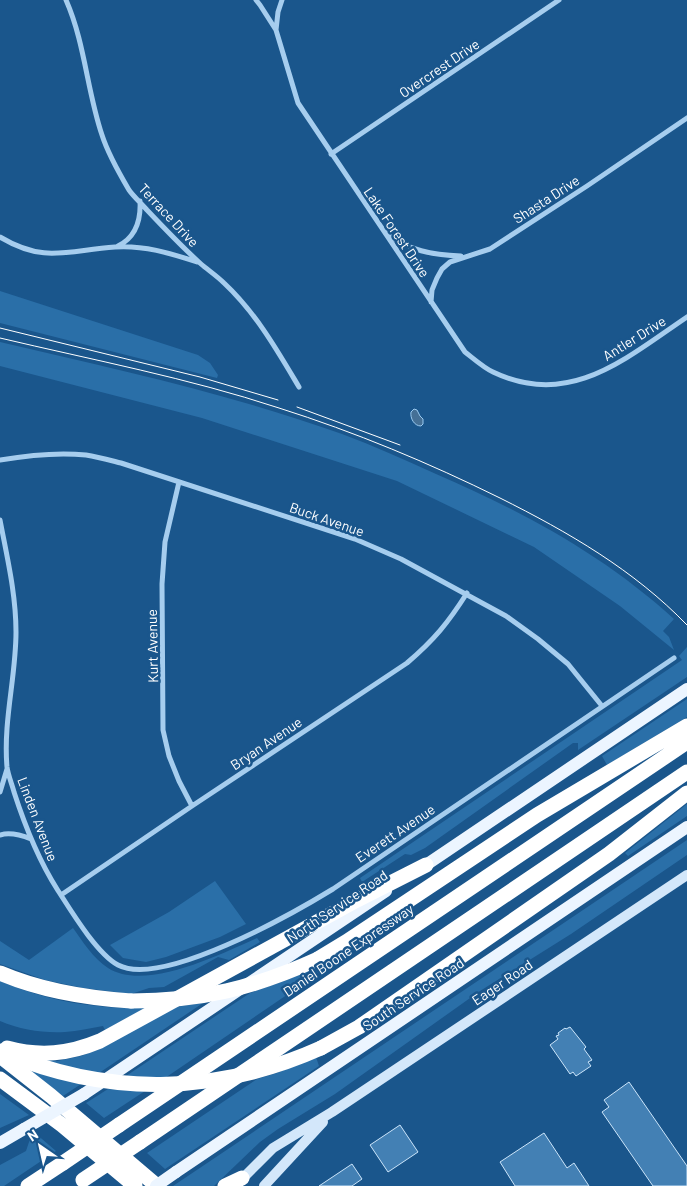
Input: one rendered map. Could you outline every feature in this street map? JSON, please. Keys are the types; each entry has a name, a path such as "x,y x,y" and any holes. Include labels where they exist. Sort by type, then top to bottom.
{"highway":[{"path":"0,973 22,982 63,993 84,997 131,1001 174,1000 230,991 263,982 318,959 353,938 537,815 687,726"},
{"name":"Daniel Boone Expressway","path":"28,1186 687,742"},
{"path":"79,1183 687,772"},
{"path":"0,1051 41,1067 72,1075 124,1084 166,1085 210,1082 247,1074 287,1062 321,1048 365,1022 583,873 687,793"},
{"path":"0,1044 25,1052 49,1054 83,1048 100,1041 349,904 426,865"},
{"path":"0,1056 51,1096 156,1186"},
{"path":"0,1079 62,1125 132,1184"},
{"path":"226,1186 238,1182"}],"main road":[{"name":"North Service Road","path":"0,1143 84,1094 687,689"},
{"name":"South Service Road","path":"156,1186 687,828"},
{"name":"Eager Road","path":"238,1182 273,1148 332,1112 687,875"},
{"name":"Eager Road","path":"264,1186 332,1112"}],"street":[{"name":"Terrace Drive","path":"66,0 82,46 102,136 130,191 200,263 224,282 250,310 300,387"},
{"name":"Lake Forest Drive","path":"256,0 276,30 298,103 431,303 466,352 492,372 536,385 565,384 592,376"},
{"path":"276,30 278,12 282,0"},
{"name":"Overcrest Drive","path":"331,154 560,0"},
{"name":"Shasta Drive","path":"431,303 432,290 442,269 450,262 490,248 587,186 687,118"},
{"path":"115,247 125,242 134,233 139,220 140,202"},
{"path":"378,224 394,239 408,248 441,255 464,256"},
{"path":"0,237 15,246 37,252 62,254 115,247 140,247 200,263"},
{"name":"Antler Drive","path":"592,376 622,361 687,317"},
{"name":"Buck Avenue","path":"0,460 32,455 62,454 87,455 121,462 355,539 401,559 506,616 538,638 568,664 602,706"},
{"name":"Kurt Avenue","path":"179,482 165,542 162,584 163,730 169,756 192,806"},
{"name":"Linden Avenue","path":"0,520 14,594 16,631 7,725 7,769 31,839 48,874 92,940 108,958"},
{"name":"Bryan Avenue","path":"61,895 407,663 429,645 448,623 467,594"},
{"name":"Everett Avenue","path":"108,958 124,968 139,970 156,968 187,960 258,930 304,906 333,889 674,658"},
{"path":"0,726 7,725"},
{"path":"0,792 7,769"},
{"path":"0,835 17,834 31,839"}],"shaded area":[{"path":"0,291 198,355 210,363 218,375 217,378 0,323"},
{"path":"0,342 215,394 300,420 366,443 468,488 561,536 591,555 647,596 674,619 663,631 669,637 674,650 620,606 534,547 397,481 202,418 0,366"},
{"path":"414,409 417,410 423,419 421,426 416,425 412,419 411,412"},
{"path":"687,647 687,677 578,750 578,743 573,743 425,848 411,855 405,854 362,882 360,878 682,660 679,656"},
{"path":"687,699 687,717 607,765 602,756"},
{"path":"687,804 687,816 628,856 625,853"},
{"path":"687,840 687,855 571,934 480,991 335,1094 278,1129 260,1142 214,1186 173,1186"},
{"path":"215,881 246,924 220,937 166,957 146,962 123,958 110,945 169,912"},
{"path":"73,928 93,955 108,968 124,974 142,976 183,968 224,953 257,938 260,942 229,960 218,957 164,987 149,988 131,994 83,988 45,980 0,964 0,941 29,960"},
{"path":"318,966 322,971 165,1078 126,1076 250,993 287,980"},
{"path":"0,981 36,994 73,1003 145,1008 105,1030 103,1026 65,1032 32,1030 0,1021"},
{"path":"203,1003 99,1073 75,1069 45,1060 57,1061 81,1056 100,1049 175,1007"},
{"path":"316,1057 319,1066 165,1169 147,1153 257,1079"},
{"path":"25,1069 81,1084 63,1096"},
{"path":"108,1089 145,1091 104,1118 86,1103"},
{"path":"0,1094 29,1115 0,1128"},
{"path":"35,1133 56,1151 4,1186 0,1186 0,1165 26,1151 31,1136"}],"building":[{"path":"570,1027 586,1047 584,1049 592,1060 588,1062 591,1066 576,1076 573,1072 570,1074 550,1045 558,1039 556,1036 559,1035 558,1033"},
{"path":"629,1082 687,1166 687,1186 653,1186 602,1112 609,1107 604,1100"},
{"path":"400,1125 418,1152 388,1172 370,1145"},
{"path":"544,1133 567,1168 574,1163 589,1186 515,1186 500,1162"},
{"path":"352,1164 362,1179 352,1186 319,1186"}],"tram line":[{"path":"0,328 200,377 278,400"},
{"path":"0,338 175,378 245,397 336,427 391,449 500,498 550,524 622,570 667,605 687,625"},
{"path":"297,407 400,445"}]}
